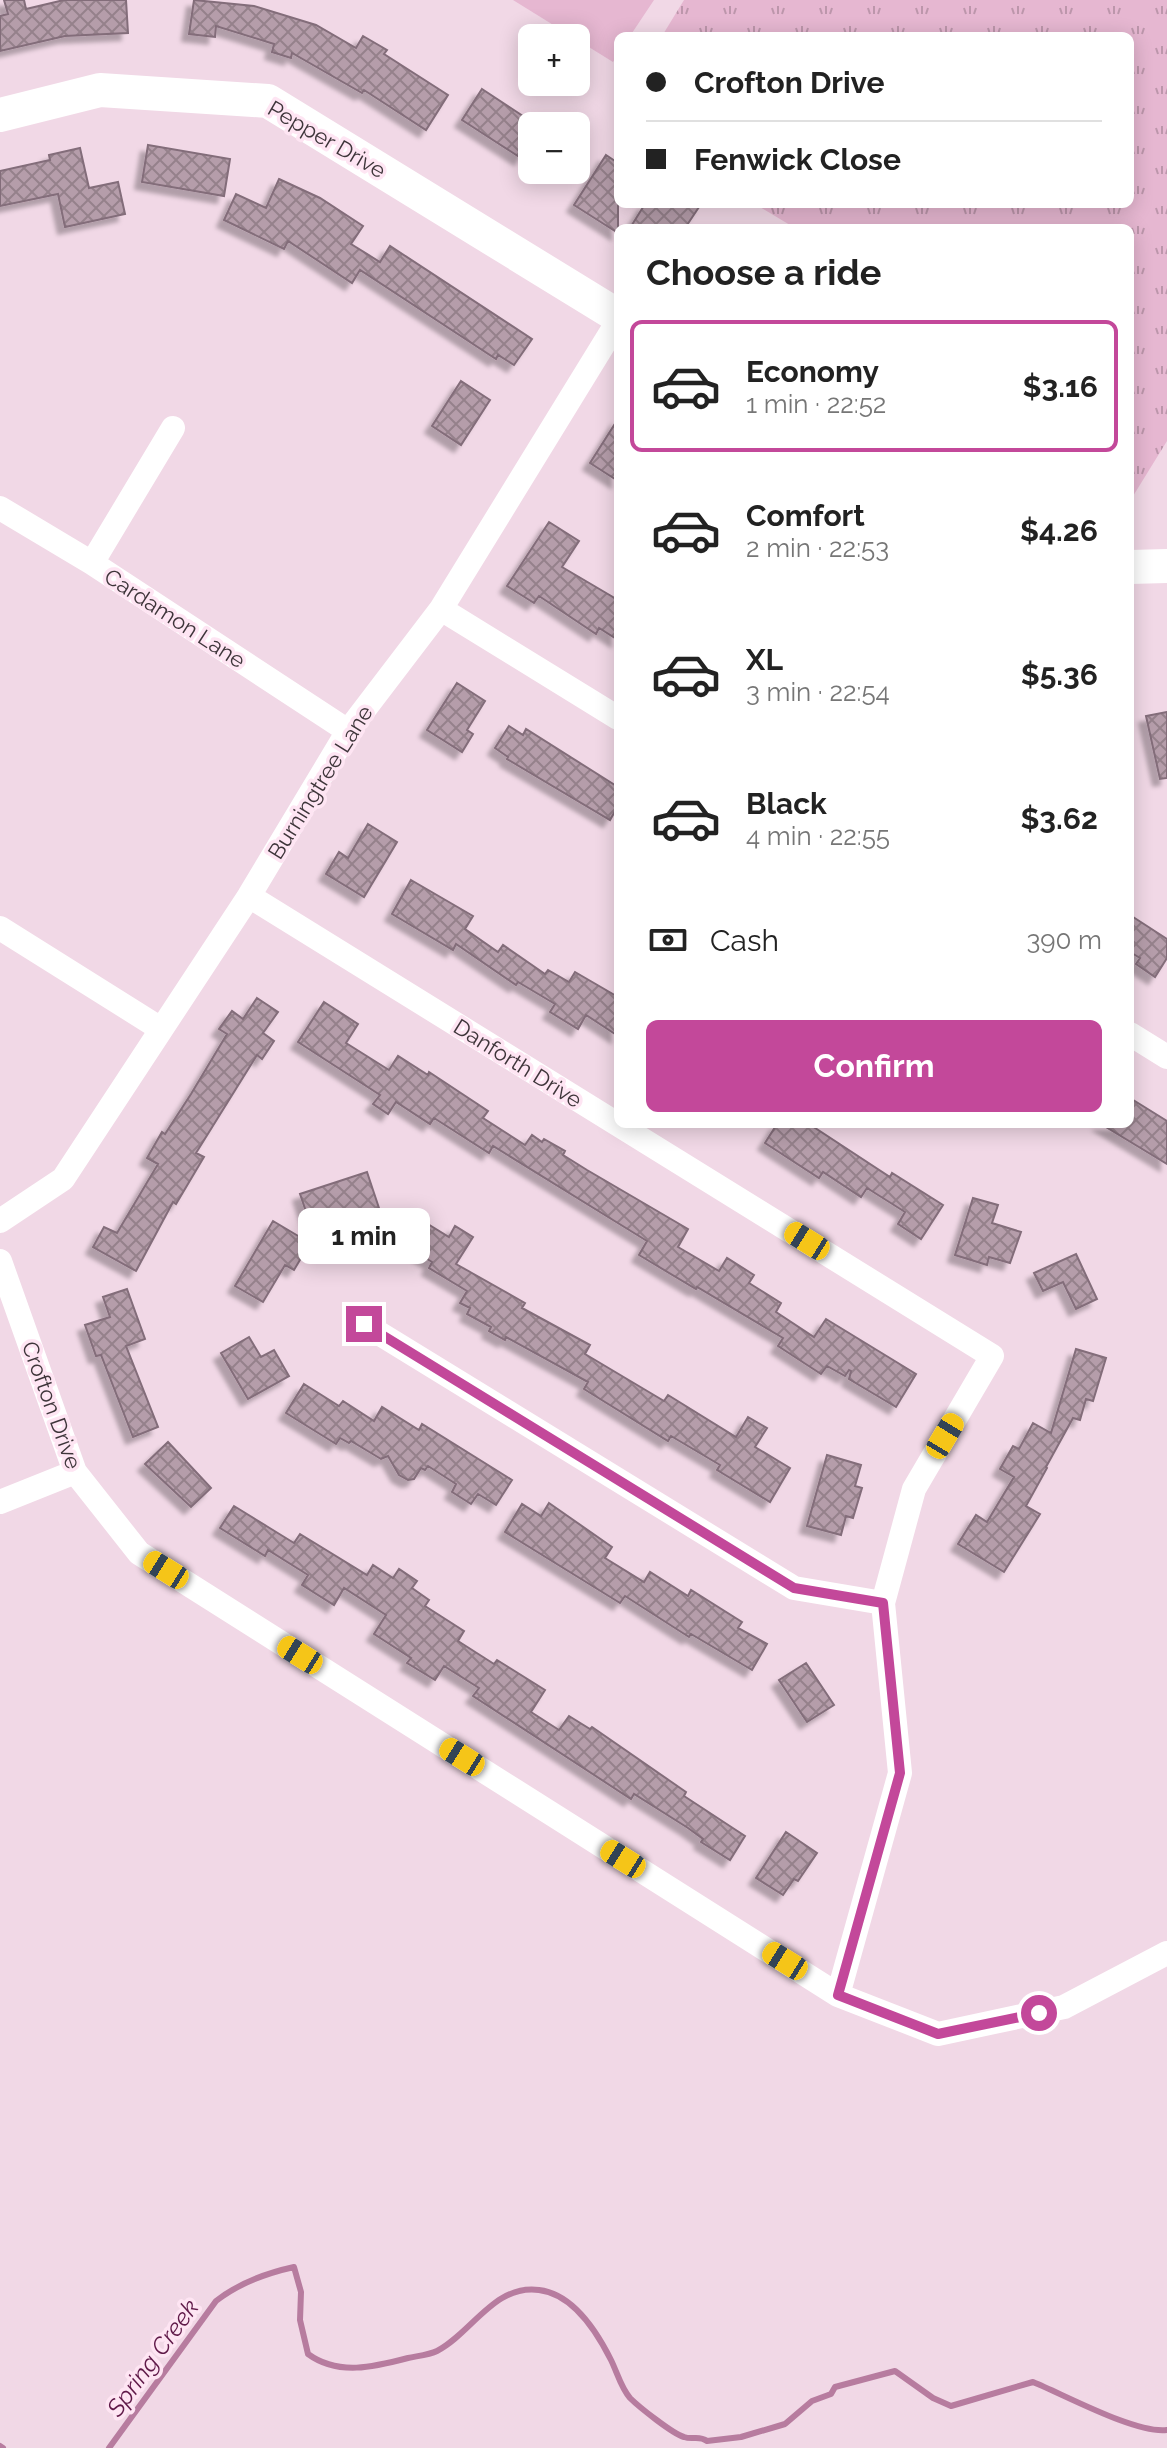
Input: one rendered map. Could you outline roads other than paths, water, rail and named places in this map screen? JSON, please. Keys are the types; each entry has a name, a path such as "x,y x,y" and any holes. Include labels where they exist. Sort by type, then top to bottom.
{"street":[{"name":"Pepper Drive","path":"0,115 100,90 268,101 614,316"},
{"name":"Burningtree Lane","path":"0,1221 63,1179 249,896 348,731 441,609 614,325"},
{"path":"92,563 173,428"},
{"name":"Cardamon Lane","path":"0,508 92,563 348,731"},
{"path":"1134,567 1167,566"},
{"path":"441,609 614,716"},
{"name":"Danforth Drive","path":"249,896 614,1122"},
{"path":"0,928 161,1029"},
{"path":"1134,1036 1167,1057"},
{"name":"Danforth Drive","path":"624,1128 992,1356 914,1489 883,1603"},
{"name":"Crofton Drive","path":"0,1261 75,1472 139,1553 838,1995 938,2034 1064,2007 1167,1953"},
{"path":"364,1324 794,1588 883,1603 900,1773 838,1995"},
{"path":"0,1502 75,1472"}],"waterway":[{"name":"Spring Creek","path":"109,2448 216,2301 254,2280 294,2267 301,2292 300,2320 308,2354 320,2361 344,2367 369,2366 434,2352 450,2343 509,2294 523,2290 551,2293 573,2307 591,2327 630,2398 664,2426 687,2438 707,2441 741,2437 785,2424 812,2401 831,2394 835,2387 895,2371 933,2398 951,2406 1033,2382 1119,2420 1154,2430 1167,2430"}]}
